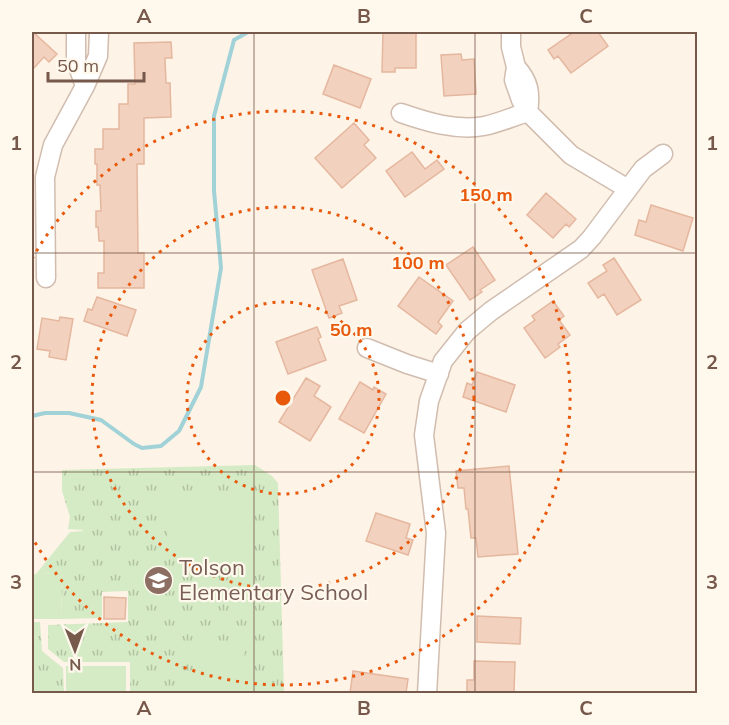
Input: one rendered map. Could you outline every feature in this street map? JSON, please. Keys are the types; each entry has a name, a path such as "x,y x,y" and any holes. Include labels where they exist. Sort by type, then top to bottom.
{"street":[{"path":"511,32 511,47 516,67 514,80 521,100 528,111 571,155 627,189"},
{"path":"46,278 45,177 53,145 85,86 98,56 99,34 76,34 76,61 85,86"},
{"path":"401,113 455,128 484,126 528,111"},
{"path":"427,693 436,534 424,435 429,401 443,361 467,331 491,311 581,249 642,169 663,154"},
{"path":"368,348 439,374"}],"green space":[{"name":"Tolson Elementary School","path":"255,465 272,476 278,483 284,693 130,693 130,662 64,662 48,649 48,625 128,622 128,591 102,592 102,618 62,619 61,573 36,574 70,532 83,531 68,529 70,517 62,491 62,470"},
{"path":"240,496 252,502 247,576 226,576 207,572 191,563 168,535 163,522 162,498"},
{"path":"61,573 62,619 32,619 32,574"},
{"path":"32,622 40,622 42,651 63,668 64,693 32,693"},
{"path":"244,641 246,693 199,693 197,643"},
{"path":"66,666 126,666 126,693 66,693"}],"building":[{"path":"32,32 57,54 49,62 44,57 32,70"},
{"path":"383,32 416,32 416,68 395,68 395,72 382,72"},
{"path":"574,32 598,32 608,46 571,73 558,56 554,59 548,50"},
{"path":"171,42 172,58 165,58 166,83 170,83 171,117 144,118 144,164 137,164 138,253 144,253 144,288 98,288 98,273 104,273 104,241 99,241 98,227 96,227 96,211 101,211 95,149 103,149 103,129 119,129 119,104 128,104 128,84 135,84 134,43"},
{"path":"461,54 462,60 474,59 476,94 444,96 441,55"},
{"path":"334,65 371,79 360,108 323,94"},
{"path":"354,123 369,140 364,145 376,158 342,188 315,158"},
{"path":"412,152 425,169 437,160 444,169 405,197 386,171"},
{"path":"546,193 576,219 569,227 566,224 553,238 527,215"},
{"path":"651,205 693,218 683,251 635,235 639,220 646,222"},
{"path":"473,247 495,280 470,300 446,265"},
{"path":"614,258 641,300 617,315 604,294 598,298 588,283 607,271 603,265"},
{"path":"343,259 357,300 339,306 342,313 329,318 312,270"},
{"path":"419,277 453,301 438,322 442,326 436,334 398,306"},
{"path":"97,297 136,310 127,336 84,321 88,309 92,310"},
{"path":"553,301 564,316 559,320 570,335 558,344 560,347 545,358 524,328 535,320 532,316"},
{"path":"60,317 73,319 66,360 49,357 50,351 37,349 42,318 59,321"},
{"path":"317,327 321,337 318,339 326,360 288,374 276,342"},
{"path":"477,372 515,385 506,412 463,397 467,383 472,385"},
{"path":"306,378 320,386 314,396 331,407 310,441 279,422"},
{"path":"360,382 373,390 374,387 386,394 364,433 339,419"},
{"path":"509,466 518,554 478,557 476,538 471,538 464,488 458,488 456,471"},
{"path":"376,513 410,524 406,538 413,540 408,555 366,541"},
{"path":"104,597 126,598 125,619 104,619"},
{"path":"477,616 521,618 520,644 477,642"},
{"path":"474,661 515,662 514,693 467,693 467,680 474,680"},
{"path":"353,671 408,679 406,693 350,693"}],"waterway":[{"path":"32,416 45,413 69,413 101,420 142,448 161,446 179,431 201,387 221,268 214,191 214,116 234,40 248,32"}],"place":[{"name":"Tolson Elementary School","path":"158,580"}]}
